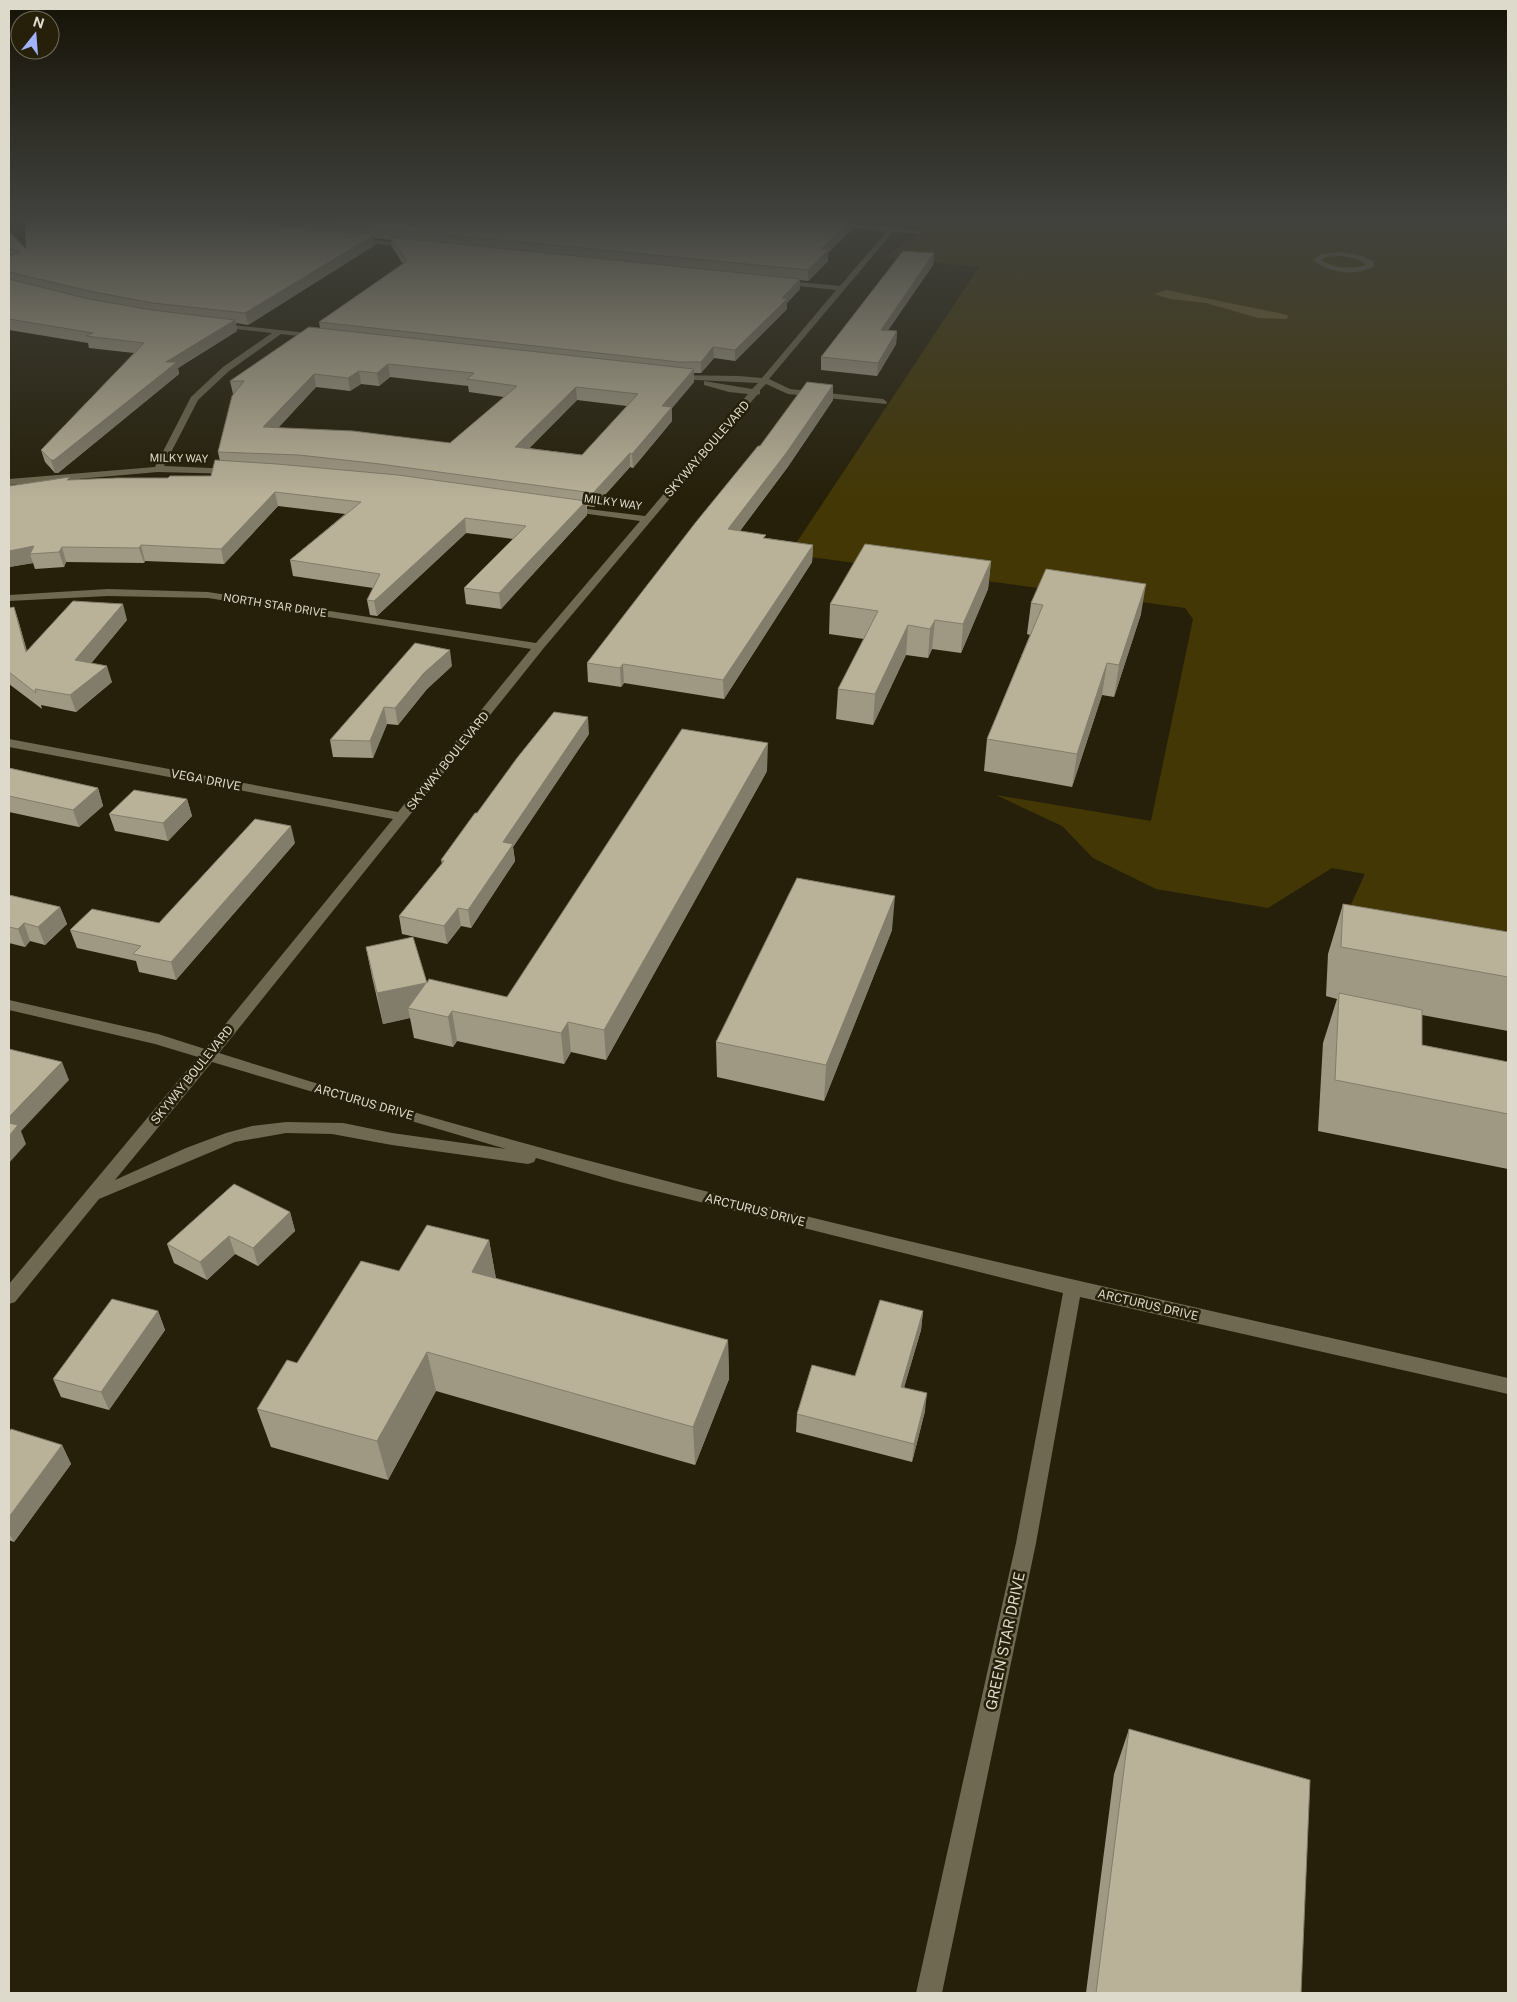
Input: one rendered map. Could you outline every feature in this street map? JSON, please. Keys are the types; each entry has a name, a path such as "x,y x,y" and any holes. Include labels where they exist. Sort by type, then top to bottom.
{"street":[{"name":"SKYWAY BOULEVARD","path":"9,1297 208,1056 540,647 646,519 824,311"},
{"path":"209,324 327,338"},
{"path":"158,469 194,399 226,369 279,332"},
{"path":"669,376 739,378 766,381 788,391 884,402"},
{"path":"679,377 729,389 757,392"},
{"name":"MILKY WAY","path":"9,482 158,469 244,472"},
{"name":"MILKY WAY","path":"560,507 646,519"},
{"name":"NORTH STAR DRIVE","path":"9,598 93,591 208,595 540,647"},
{"name":"VEGA DRIVE","path":"9,743 402,817"},
{"name":"ARCTURUS DRIVE","path":"9,1005 158,1039 208,1056 584,1166 1073,1288 1508,1386"},
{"path":"93,1195 121,1185 190,1152 224,1140 252,1132 290,1127 343,1129 390,1138 584,1166"},
{"name":"GREEN STAR DRIVE","path":"929,1993 1026,1543 1073,1288"}],"shaded area":[{"path":"950,311 1508,311 1508,953 1398,966 1328,954 1365,874 1332,868 1268,908 1156,889 1093,858 1062,826 996,795 1151,821 1193,619 1185,608 789,554"},
{"path":"1235,311 1271,311 1288,315 1287,319 1258,318"}],"building":[{"path":"9,311 164,311 235,320 166,362 177,362 54,460 51,460 41,450 144,343 86,336 93,333 9,319"},
{"path":"334,311 774,311 735,350 713,347 701,362 679,362 319,322"},
{"path":"856,311 894,311 881,330 897,331 878,363 821,357"},
{"path":"309,327 694,369 662,406 672,407 632,454 630,453 593,493 299,455 218,452 232,396 244,381 230,381","holes":["388,364 474,373 467,379 517,386 450,443 353,431 263,427 314,374 348,378 359,371 377,373","576,387 638,394 582,455 515,447"]},
{"path":"807,382 833,385 787,452 728,529 766,535 763,538 813,545 723,680 623,664 620,668 587,663 696,522 758,446 760,446"},
{"path":"215,460 398,475 586,501 499,593 464,588 526,526 465,518 374,601 367,600 380,574 290,560 361,502 275,492 221,549 141,545 139,548 62,547 59,552 30,554 34,546 9,551 9,486 70,477 67,480 211,476"},
{"path":"865,544 991,561 963,624 935,620 930,629 908,625 875,694 838,689 878,611 830,604"},
{"path":"1046,569 1146,584 1119,665 1107,663 1077,754 987,739 1043,605 1031,603"},
{"path":"73,601 123,604 75,660 107,666 70,695 35,689 36,693 9,672 9,608 14,607 26,652"},
{"path":"415,643 450,650 424,673 395,708 384,707 370,741 330,740"},
{"path":"554,712 588,717 503,842 513,844 468,910 458,908 444,926 399,916 444,861 441,860 475,813 477,813 517,758"},
{"path":"682,729 768,743 604,1030 568,1022 561,1033 452,1011 448,1017 408,1008 426,983 377,993 366,947 413,937 427,983 429,979 507,997"},
{"path":"9,768 98,788 73,810 9,796"},
{"path":"134,790 187,799 163,823 109,814"},
{"path":"255,819 291,826 171,962 133,954 141,946 70,930 92,909 159,923"},
{"path":"797,878 895,896 826,1065 716,1042"},
{"path":"9,895 60,907 38,927 24,923 18,929 9,927"},
{"path":"1343,904 1508,932 1508,977 1341,947"},
{"path":"1339,993 1422,1010 1422,1045 1508,1062 1508,1114 1335,1080"},
{"path":"9,1049 62,1062 9,1117"},
{"path":"9,1123 18,1125 9,1136"},
{"path":"234,1184 290,1212 253,1248 229,1236 200,1262 167,1244"},
{"path":"427,1225 489,1240 472,1272 728,1340 693,1427 427,1352 377,1441 257,1409 287,1360 297,1363 361,1261 399,1271"},
{"path":"112,1299 158,1311 101,1392 53,1379"},
{"path":"880,1300 923,1311 901,1387 927,1393 914,1444 797,1414 812,1365 855,1376"},
{"path":"11,1429 62,1445 9,1517 9,1432"},
{"path":"1129,1729 1310,1780 1301,1993 1096,1993"}]}
